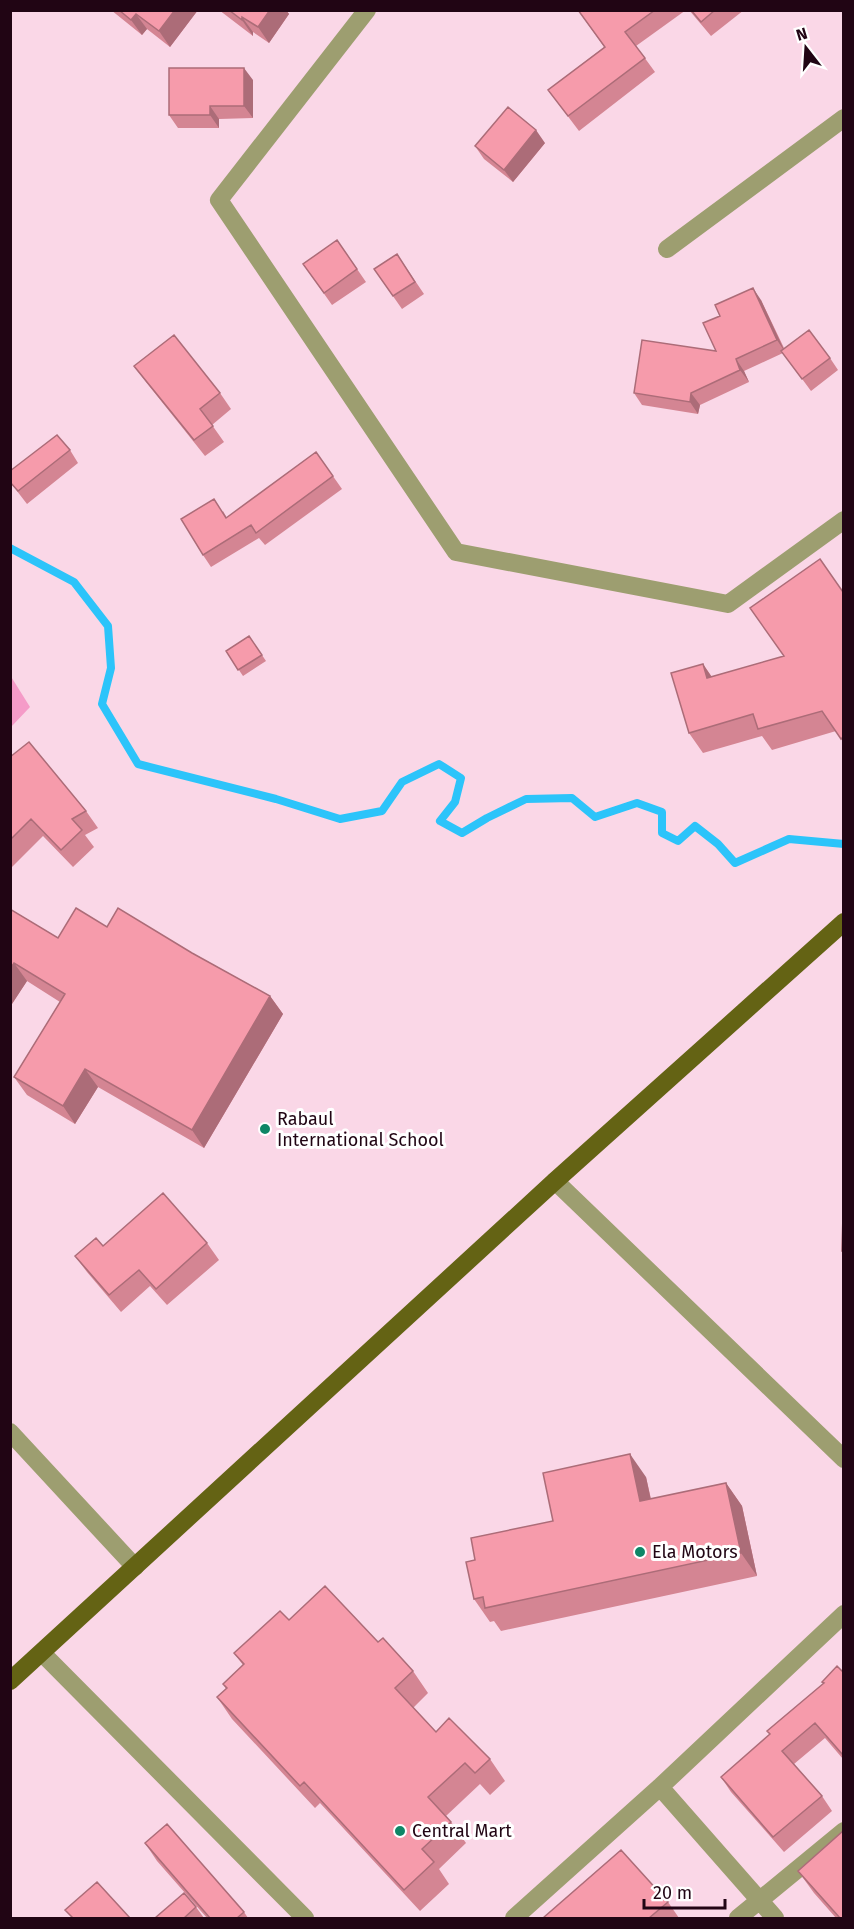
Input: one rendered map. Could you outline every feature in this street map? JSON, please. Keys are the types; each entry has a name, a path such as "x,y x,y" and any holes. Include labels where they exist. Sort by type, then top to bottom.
{"main road":[{"path":"10,1681 555,1181 843,922"}],"street":[{"path":"367,10 219,200 456,552 728,604 843,520"},
{"path":"667,249 843,118"},
{"path":"555,1181 843,1459"},
{"path":"10,1432 135,1567"},
{"path":"514,1918 660,1787 843,1614"},
{"path":"42,1653 305,1918"},
{"path":"660,1787 775,1918"},
{"path":"738,1918 843,1831"}],"shaded area":[{"path":"10,675 30,707 11,727 10,727"}],"building":[{"path":"119,10 175,10 159,31 136,14 131,20"},
{"path":"229,10 270,10 258,27 242,17 242,20"},
{"path":"578,10 655,10 625,32 645,58 568,116 548,90 605,47"},
{"path":"691,10 715,10 701,22"},
{"path":"169,68 244,68 244,106 210,106 210,115 169,115"},
{"path":"508,107 536,130 504,170 475,146"},
{"path":"337,240 357,269 324,293 303,264"},
{"path":"397,254 415,282 393,296 374,269"},
{"path":"753,288 777,340 736,359 740,370 691,393 690,402 634,393 642,340 716,351 703,323 720,316 715,305"},
{"path":"809,330 830,358 802,379 781,351"},
{"path":"174,335 220,393 200,409 213,426 194,440 134,366"},
{"path":"57,435 70,450 18,491 10,482 10,471"},
{"path":"316,452 333,476 256,533 251,525 203,555 181,519 214,499 226,518"},
{"path":"820,559 843,592 843,737 841,739 822,711 758,729 753,714 689,733 671,673 703,664 707,678 784,656 750,608"},
{"path":"249,636 262,655 238,670 226,651"},
{"path":"29,742 86,811 72,819 82,830 61,850 31,819 10,840 10,757"},
{"path":"76,908 107,927 118,908 192,953 270,996 192,1130 85,1069 63,1106 14,1077 65,994 14,963 10,969 10,909 58,938"},
{"path":"163,1193 207,1243 156,1289 139,1270 109,1295 75,1256 96,1238 103,1246"},
{"name":"Ela Motors","path":"630,1454 640,1501 726,1483 741,1553 485,1608 483,1597 474,1599 466,1562 475,1560 471,1538 553,1521 543,1473"},
{"path":"325,1586 378,1642 383,1638 413,1671 395,1688 436,1732 449,1718 490,1759 475,1773 465,1763 428,1797 451,1822 422,1849 434,1862 404,1890 304,1782 300,1786 217,1697 227,1688 223,1684 244,1664 234,1653 280,1611 289,1620"},
{"path":"837,1666 843,1672 843,1755 815,1723 782,1751 822,1796 773,1837 721,1777 770,1734 767,1731 824,1683 822,1682"},
{"path":"167,1824 244,1912 237,1918 210,1918 145,1843"},
{"path":"843,1831 843,1918 840,1918 798,1871"},
{"path":"621,1850 668,1902 649,1918 543,1918"},
{"path":"97,1882 130,1918 73,1918 65,1910"},
{"path":"184,1893 196,1907 184,1918 155,1918"}],"waterway":[{"path":"10,548 74,582 108,626 111,668 102,704 138,764 276,799 340,819 382,811 402,782 439,764 461,778 455,802 440,821 462,833 526,799 572,798 595,817 637,803 662,812 662,833 678,841 695,826 718,844 735,863 789,839 844,844"}],"place":[{"name":"Rabaul International School","path":"265,1129"},
{"name":"Ela Motors","path":"640,1552"},
{"name":"Central Mart","path":"400,1831"}]}
